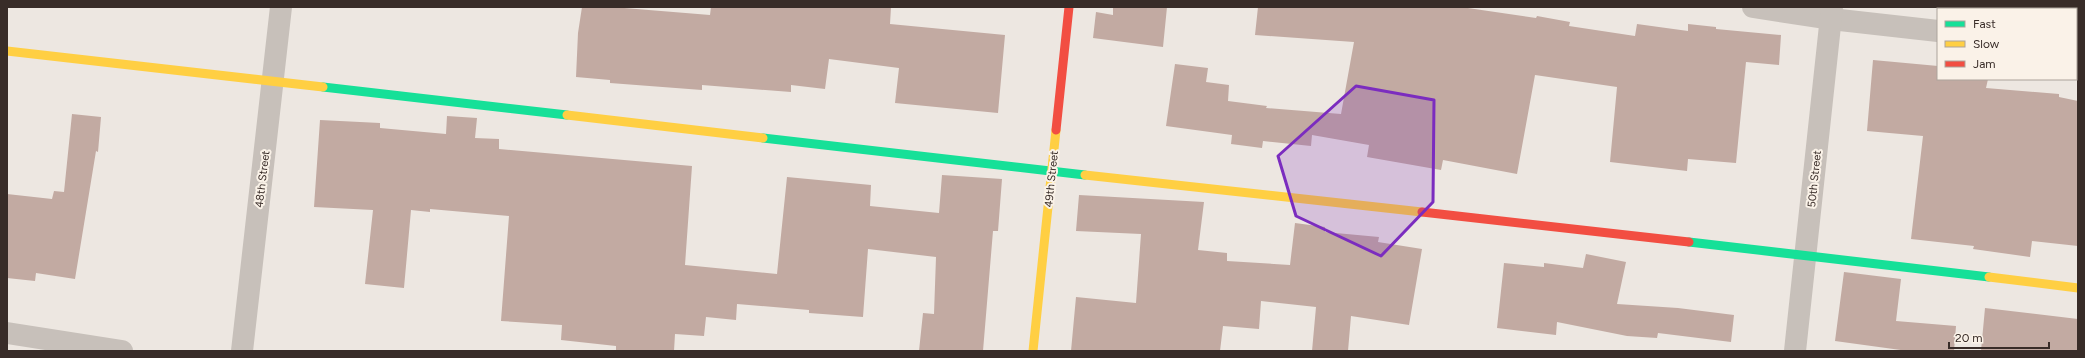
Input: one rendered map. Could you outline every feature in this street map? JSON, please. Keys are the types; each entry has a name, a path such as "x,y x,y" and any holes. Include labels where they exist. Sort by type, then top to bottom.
{"street":[{"name":"48th Street","path":"242,351 274,81 281,7"},
{"name":"49th Street","path":"1033,351 1069,7"},
{"path":"1753,7 1832,13 1937,31"},
{"name":"50th Street","path":"1795,351 1832,13"},
{"path":"7,51 1051,172 1806,255 2078,288"},
{"path":"7,333 122,351"}],"highlighted area":[{"path":"1356,86 1434,100 1433,202 1381,256 1296,216 1278,156"}],"building":[{"path":"582,7 612,7 710,15 711,7 891,7 890,24 1005,35 998,113 895,103 899,68 829,59 825,89 791,85 791,92 702,85 702,90 610,83 610,80 576,77 578,33"},
{"path":"1113,7 1167,7 1163,47 1093,38 1096,12 1113,15"},
{"path":"1258,7 1461,7 1536,18 1537,16 1570,22 1569,26 1635,36 1637,24 1688,31 1688,24 1716,27 1716,29 1781,35 1779,65 1746,62 1736,163 1688,159 1687,171 1610,162 1617,87 1535,75 1517,174 1443,160 1441,170 1367,157 1369,145 1312,135 1311,146 1263,141 1262,148 1231,144 1232,135 1166,126 1175,64 1208,68 1206,82 1229,85 1228,101 1267,106 1266,108 1341,114 1354,42 1255,35"},
{"path":"1873,60 1937,66 1937,80 1988,80 1986,88 2059,94 2059,97 2078,101 2078,246 2032,241 2030,257 1973,249 1974,246 1911,239 1923,136 1867,131"},
{"path":"72,114 101,117 98,152 96,151 75,279 36,273 35,281 7,278 7,194 52,199 54,191 64,192"},
{"path":"447,116 477,118 475,138 499,139 499,149 692,166 685,265 777,274 787,177 871,185 870,206 939,213 942,175 1002,179 998,231 993,231 983,351 919,351 923,313 934,314 936,257 868,249 863,317 809,313 809,310 737,304 736,320 706,317 704,336 675,334 674,351 616,351 616,346 561,340 562,325 501,321 509,216 430,209 430,212 411,210 404,288 365,284 373,210 314,207 320,120 380,123 380,128 446,134"},
{"path":"1079,195 1204,202 1198,250 1227,253 1227,261 1290,265 1295,223 1325,227 1325,232 1379,237 1378,242 1422,249 1409,325 1351,316 1348,351 1312,351 1316,307 1261,301 1259,329 1223,326 1220,351 1071,351 1076,297 1136,303 1141,234 1076,231"},
{"path":"1586,254 1626,262 1617,304 1678,308 1734,315 1731,342 1658,333 1657,338 1627,336 1557,322 1556,335 1497,328 1504,263 1544,267 1544,263 1583,268"},
{"path":"1844,272 1901,279 1896,321 1956,326 1954,351 1908,351 1835,341"},
{"path":"1985,308 2078,319 2078,351 1981,351"}],"traffic: fast":[{"path":"323,87 567,115"},
{"path":"763,138 1085,175"},
{"path":"1689,242 1989,277"}],"traffic: slow":[{"path":"7,51 323,87"},
{"path":"567,115 763,138"},
{"path":"1033,351 1056,130"},
{"path":"1085,175 1422,212"},
{"path":"1989,277 2078,288"}],"traffic: jam":[{"path":"1056,130 1069,7"},
{"path":"1422,212 1689,242"}]}
